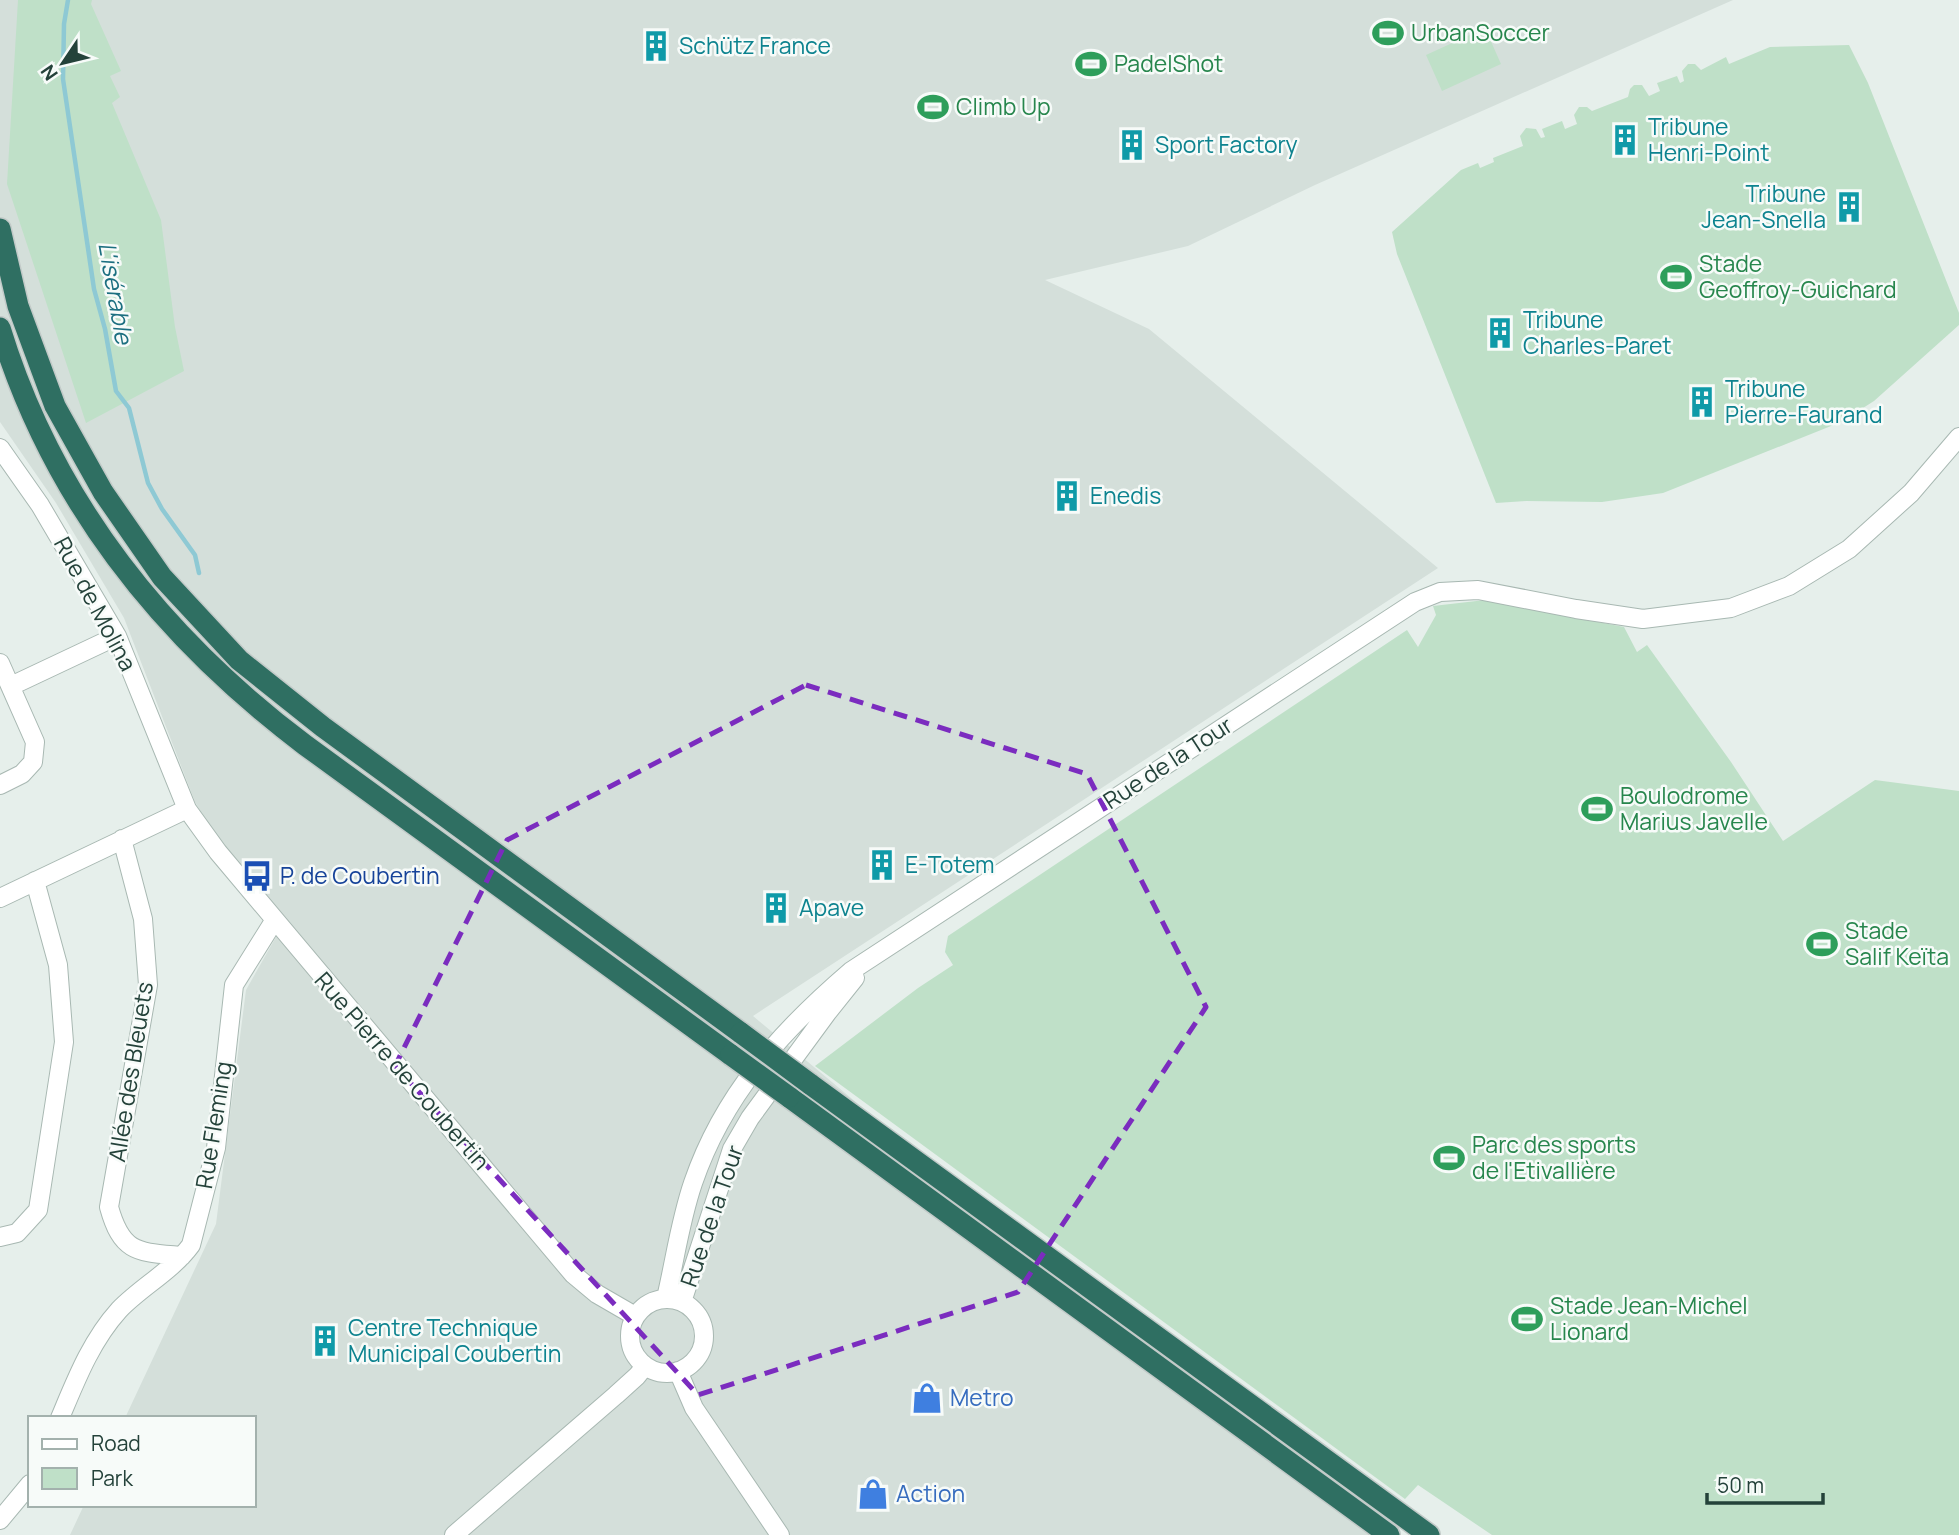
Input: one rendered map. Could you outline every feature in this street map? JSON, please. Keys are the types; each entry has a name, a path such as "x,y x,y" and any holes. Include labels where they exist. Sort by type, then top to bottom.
{"highway":[{"path":"0,229 18,306 55,406 103,492 162,578 239,660 323,727 1429,1535"},
{"path":"0,328 24,395 59,469 79,503 137,585 206,662 260,711 1389,1535"}],"street":[{"name":"Rue de la Tour","path":"674,1300 679,1234 693,1183 714,1130 733,1097 796,1020 851,971 1405,608 1440,592 1478,590 1643,619 1731,608 1789,586 1849,550 1911,493 1959,437"},
{"name":"Rue de Molina","path":"0,448 40,505 117,636 187,808"},
{"path":"12,686 117,636"},
{"path":"0,663 35,742 33,762 22,774 0,785"},
{"path":"0,898 187,808"},
{"name":"Rue Pierre de Coubertin","path":"187,808 218,852 274,921 439,1112 573,1273 597,1294 635,1316"},
{"name":"Allée des Bleuets","path":"122,839 143,919 148,985 108,1207 115,1230 126,1244 154,1253 182,1256"},
{"path":"0,1237 17,1233 38,1210 64,1042 58,965 35,881"},
{"name":"Rue Fleming","path":"61,1416 94,1343 108,1323 139,1290 182,1256 191,1245 216,1149 234,985 274,921"},
{"name":"Rue de la Tour","path":"674,1300 732,1149 750,1118 801,1047 868,961"},
{"path":"674,1300 695,1311 704,1332 700,1353 687,1367 666,1373 645,1366 632,1348 630,1337 635,1316 642,1307 653,1301 674,1300"},
{"path":"454,1535 617,1395 645,1366"},
{"path":"678,1371 694,1408 780,1535"},
{"path":"0,1520 28,1486"}],"highlighted area":[{"path":"806,685 1087,774 1206,1007 1018,1292 698,1395 395,1066 507,840"}],"shaded area":[{"path":"0,0 1733,0 1315,185 1188,246 1045,280 1149,329 1438,568 753,1016 1373,1535 70,1535 83,1507 256,1507 256,1416 126,1416 216,1224 246,990 276,937 195,802 124,618 56,503 0,422"}],"green space":[{"path":"18,0 92,0 91,4 121,71 110,76 120,97 112,103 161,220 175,327 184,371 86,423 7,184"},
{"path":"1485,28 1501,64 1442,91 1426,55"},
{"name":"Stade Geoffroy-Guichard","path":"1849,45 1868,83 1959,313 1959,325 1874,401 1841,422 1663,493 1602,502 1496,503 1397,254 1392,232 1461,170 1478,163 1480,168 1494,162 1493,158 1523,146 1520,136 1526,128 1536,129 1541,138 1545,137 1542,129 1562,121 1565,129 1577,124 1574,115 1579,107 1587,107 1592,111 1628,97 1634,85 1642,85 1649,96 1660,91 1657,83 1677,76 1680,83 1684,81 1682,71 1688,64 1695,64 1701,70 1726,57 1729,64 1770,47"},
{"name":"Parc des sports de l'Etivallière","path":"1485,600 1624,627 1637,652 1647,645 1731,762 1783,841 1875,780 1959,791 1959,1535 1492,1535 1418,1485 1405,1499 815,1066 918,988 953,965 945,952 948,936 1407,630 1418,647 1436,615 1433,606"}],"waterway":[{"name":"L'isérable","path":"68,0 64,24 63,79 94,289 105,329 116,391 129,408 148,483 162,509 195,555 199,573"}],"place":[{"name":"UrbanSoccer","path":"1388,33"},
{"name":"Schütz France","path":"656,46"},
{"name":"PadelShot","path":"1091,64"},
{"name":"Climb Up","path":"933,107"},
{"name":"Tribune Henri-Point","path":"1625,140"},
{"name":"Sport Factory","path":"1132,145"},
{"name":"Tribune Jean-Snella","path":"1849,207"},
{"name":"Stade Geoffroy-Guichard","path":"1676,277"},
{"name":"Tribune Charles-Paret","path":"1500,333"},
{"name":"Tribune Pierre-Faurand","path":"1702,402"},
{"name":"Enedis","path":"1067,496"},
{"name":"Boulodrome Marius Javelle","path":"1597,809"},
{"name":"E-Totem","path":"882,865"},
{"name":"P. de Coubertin","path":"257,876"},
{"name":"Apave","path":"776,908"},
{"name":"Stade Salif Keïta","path":"1822,944"},
{"name":"Parc des sports de l'Etivallière","path":"1449,1158"},
{"name":"Stade Jean-Michel Lionard","path":"1527,1319"},
{"name":"Centre Technique Municipal Coubertin","path":"325,1341"},
{"name":"Metro","path":"927,1398"},
{"name":"Action","path":"873,1494"}]}
